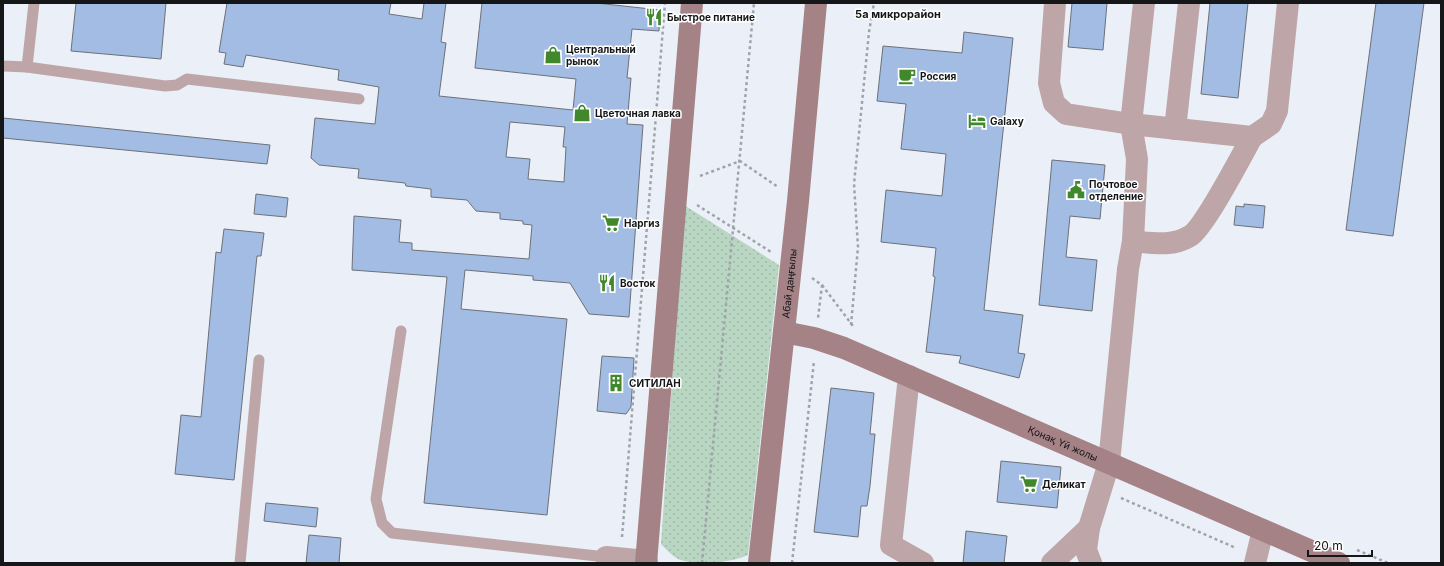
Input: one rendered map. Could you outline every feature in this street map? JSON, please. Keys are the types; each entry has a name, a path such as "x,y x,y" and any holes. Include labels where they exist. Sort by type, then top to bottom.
{"main road":[{"path":"646,562 692,3"},
{"name":"Абай даңғылы","path":"759,563 798,201 816,3"},
{"name":"Қонақ Үй жолы","path":"784,332 814,338 844,348 1339,563"}],"street":[{"path":"1055,3 1049,66 1049,83 1054,103 1066,114 1132,124 1252,137"},
{"path":"1091,563 1086,550 1089,528 1100,488 1109,463 1128,269 1133,241 1137,159 1132,124 1144,3"},
{"path":"1175,129 1189,3"},
{"path":"1133,241 1168,244 1191,236 1207,215 1252,137 1271,124 1277,111 1288,3"},
{"path":"909,376 891,545 923,563"},
{"path":"1052,563 1089,528"},
{"path":"1256,560 1263,530"},
{"path":"613,558 646,562"}],"lane":[{"path":"27,67 34,3"},
{"path":"3,66 27,67 165,86 177,86 187,79 359,99"},
{"path":"401,331 376,499 382,523 392,533 613,558"},
{"path":"240,563 259,360"}],"path":[{"path":"613,558 665,3"},
{"path":"702,563 754,3"},
{"path":"851,326 858,247 854,184 869,32 874,3"},
{"path":"677,184 740,161"},
{"path":"740,161 798,201"},
{"path":"822,285 851,326 858,329"},
{"path":"1100,488 1256,560"}],"green space":[{"path":"684,205 779,265 748,555 741,558 713,563 678,559 661,544"}],"building":[{"path":"76,3 166,3 161,59 71,51"},
{"path":"227,3 391,3 389,14 422,19 424,3 446,3 441,42 446,43 439,96 573,110 576,79 475,68 482,3 596,3 660,10 659,31 632,29 627,78 631,78 627,124 643,125 629,317 589,314 570,283 533,280 533,276 465,270 461,309 567,319 547,515 424,503 447,277 352,270 354,216 401,220 399,242 412,243 412,250 529,259 532,225 523,224 523,221 500,219 500,213 476,211 467,200 431,197 431,189 406,186 405,183 358,178 359,169 319,165 311,158 315,118 375,124 379,87 338,80 339,70 246,55 243,67 224,64 226,53 219,52","holes":["510,122 565,127 563,147 566,147 564,182 528,179 530,159 506,157"]},
{"path":"1072,3 1107,3 1103,50 1068,47"},
{"path":"1210,3 1248,3 1238,98 1201,94"},
{"path":"1376,3 1424,3 1393,236 1346,230"},
{"path":"964,32 1013,38 984,310 1023,315 1018,353 1025,354 1019,378 959,363 961,356 926,352 935,277 933,276 936,248 881,242 886,190 942,196 946,154 901,149 906,104 877,101 883,46 962,53"},
{"path":"3,118 270,145 267,164 3,138"},
{"path":"1052,160 1105,165 1100,219 1070,216 1066,257 1097,260 1092,311 1039,305"},
{"path":"256,194 288,198 286,217 254,214"},
{"path":"1244,204 1265,206 1263,228 1234,225 1236,206 1244,207"},
{"path":"224,229 264,233 261,256 257,256 234,480 175,474 181,415 201,417 216,252 221,253"},
{"name":"СИТИЛАН","path":"602,356 634,358 631,407 626,414 597,411"},
{"path":"831,388 874,393 870,434 875,434 870,486 867,506 861,506 858,537 814,532"},
{"name":"Деликат","path":"1001,461 1061,467 1057,508 997,502"},
{"path":"266,503 318,508 316,527 264,521"},
{"path":"966,531 1007,536 1004,563 963,563"},
{"path":"309,535 341,538 339,563 306,563"}],"place":[{"name":"Быстрое питание","path":"654,17"},
{"name":"Центральный рынок","path":"553,55"},
{"name":"Россия","path":"907,76"},
{"name":"Цветочная лавка","path":"582,113"},
{"name":"Galaxy","path":"977,121"},
{"name":"Почтовое отделение","path":"1076,190"},
{"name":"Наргиз","path":"611,223"},
{"name":"Восток","path":"607,283"},
{"name":"СИТИЛАН","path":"616,383"},
{"name":"Деликат","path":"1029,484"}],"district":[{"name":"5а микрорайон","path":"898,14"}]}
